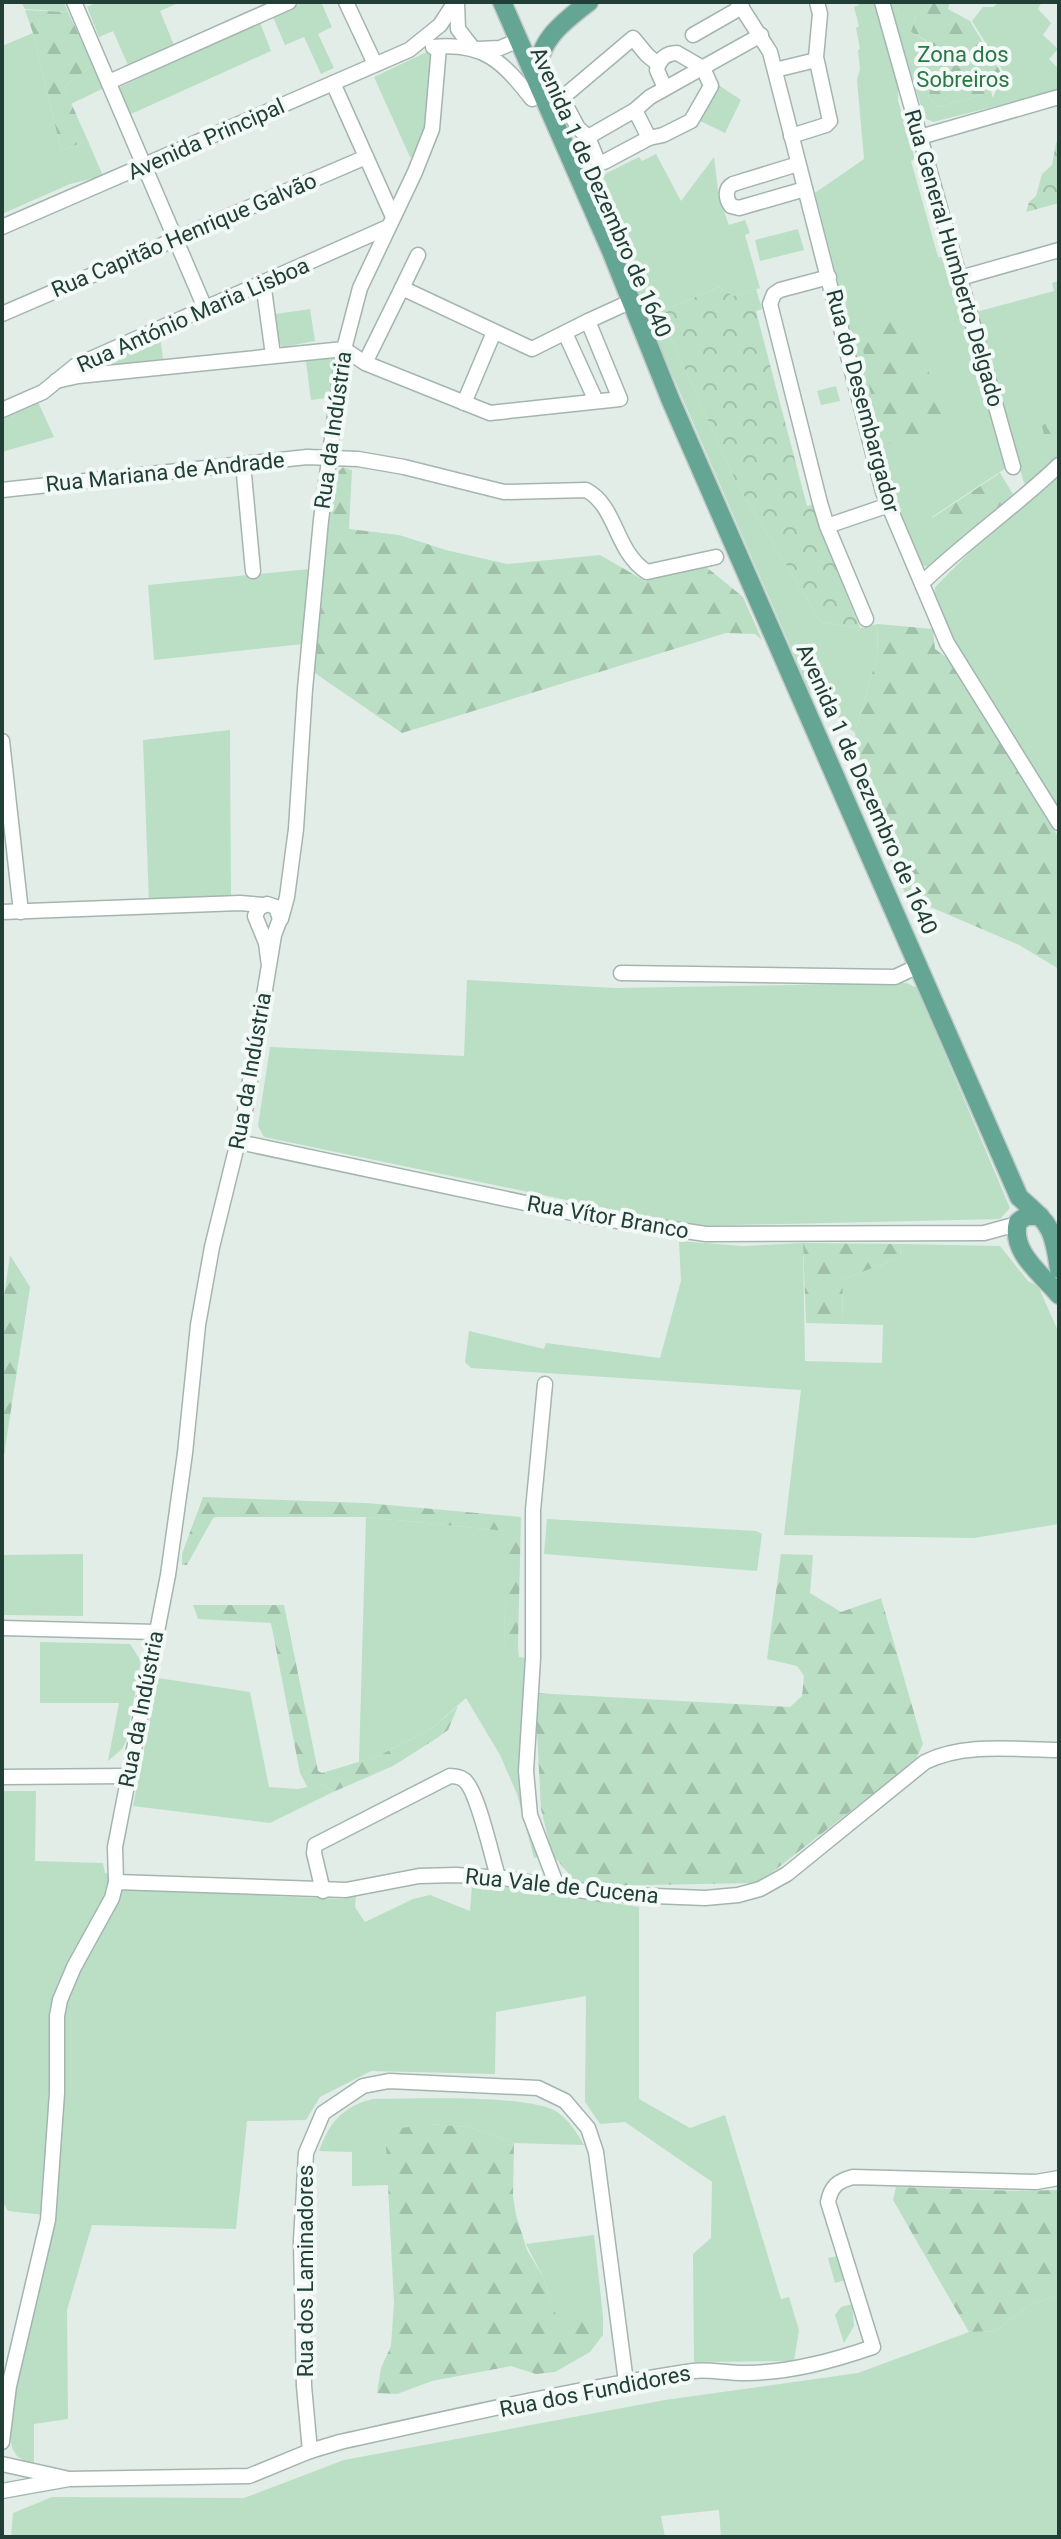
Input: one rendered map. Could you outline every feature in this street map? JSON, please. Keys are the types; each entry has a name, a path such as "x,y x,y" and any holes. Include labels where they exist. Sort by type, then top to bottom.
{"main road":[{"name":"Avenida 1 de Dezembro de 1640","path":"490,2 514,42"},
{"name":"Avenida 1 de Dezembro de 1640","path":"502,2 514,42 623,305 671,401"},
{"path":"514,42 568,18 589,2"},
{"path":"538,98 537,64 541,51 568,18"},
{"name":"Avenida 1 de Dezembro de 1640","path":"538,98 611,251 671,401 1019,1197 1017,1223"},
{"name":"Avenida 1 de Dezembro de 1640","path":"1019,1197 1048,1219"},
{"path":"1025,1256 1047,1263 1058,1253 1048,1219 1026,1216 1017,1223 1016,1233 1025,1256 1059,1295"}],"street":[{"path":"109,82 289,2"},
{"path":"346,2 375,64"},
{"name":"Avenida Principal","path":"456,2 456,22 463,37 538,98"},
{"name":"Avenida Principal","path":"2,227 409,50 440,25 456,2"},
{"path":"791,136 830,121 816,60 820,14 817,2"},
{"name":"Rua General Humberto Delgado","path":"882,2 1013,467"},
{"path":"76,3 205,308"},
{"path":"693,35 740,4"},
{"name":"Rua do Desembargador","path":"740,4 768,46 889,505 947,643 1059,823"},
{"path":"588,137 635,110 665,88 761,35"},
{"path":"658,64 633,38 562,98 578,128 588,137 599,162 691,121 711,86 703,68 677,53 667,55 658,64 657,72 665,88"},
{"name":"Avenida Principal","path":"409,50 439,47 494,49 514,42"},
{"name":"Rua da Indústria","path":"2,2442 9,2386 48,2220 56,2107 57,2016 60,2000 74,1967 108,1908 116,1882 115,1847 168,1575 198,1325 212,1247 239,1142 274,935 280,921 288,878 296,829 305,689 329,458 344,349 360,288 432,129 439,47"},
{"path":"775,70 816,60"},
{"path":"333,83 391,222"},
{"path":"920,137 1059,97"},
{"path":"635,110 649,138"},
{"name":"Rua Capitão Henrique Galvão","path":"2,314 366,157"},
{"path":"798,164 733,184 726,194 730,205 739,208 805,189"},
{"name":"Rua António Maria Lisboa","path":"2,410 43,392 75,366 391,222"},
{"path":"960,278 1059,250"},
{"path":"365,363 418,255"},
{"path":"829,277 780,290 774,294 770,304 827,526 866,619"},
{"path":"263,282 273,355"},
{"path":"402,288 532,349 623,305"},
{"path":"56,381 78,376 344,349 365,363 490,413 620,399 588,321"},
{"path":"464,403 494,332"},
{"path":"565,333 596,401"},
{"name":"Rua Mariana de Andrade","path":"2,490 307,457 358,459 504,492 586,490 596,495 603,504 630,559 647,572 716,557"},
{"path":"243,464 253,571"},
{"path":"922,583 1059,465"},
{"path":"827,526 889,505"},
{"path":"2,741 21,912"},
{"name":"Rua da Indústria","path":"265,905 281,891 288,878"},
{"path":"2,912 224,905 265,905 276,907 280,921 273,929 259,926 239,909 224,905"},
{"path":"259,926 256,912 265,905"},
{"name":"Rua da Indústria","path":"259,926 266,943 269,966"},
{"path":"621,973 895,977 918,966"},
{"name":"Rua Vítor Branco","path":"239,1142 591,1217 706,1234 984,1233 1017,1223"},
{"name":"Rua Vítor Branco","path":"984,1233 1003,1239 1025,1256"},
{"path":"545,1384 533,1510 533,1658 526,1771 530,1815 557,1886"},
{"path":"2,1628 156,1632"},
{"name":"Rua Vale de Cucena","path":"116,1882 323,1891 346,1890 419,1876 456,1875 498,1877 604,1894 705,1898 738,1895 760,1889 787,1874 925,1762 939,1755 996,1749 1059,1750"},
{"path":"2,1777 128,1776"},
{"path":"323,1891 315,1845 450,1776 458,1776 467,1783 498,1877"},
{"name":"Rua dos Laminadores","path":"310,2451 304,2386 301,2241 306,2153 323,2113 363,2086 389,2081 538,2088 565,2101 588,2128 596,2152 626,2382"},
{"name":"Rua dos Fundidores","path":"2,2491 69,2479 249,2476 310,2451 397,2429 626,2382 699,2371 747,2373 795,2370 873,2347 828,2202 830,2191 842,2180 853,2177 1036,2182 1059,2178"},
{"name":"Rua dos Fundidores","path":"2,2464 69,2479"}],"green space":[{"path":"21,2 64,2 68,12 25,9"},
{"path":"97,2 181,2 160,11 174,45 128,65 113,31 99,37 87,7"},
{"path":"304,2 321,2 332,27 318,34 334,68 321,74 304,37 285,45 273,17"},
{"path":"858,2 875,2 898,82 898,101 915,159 911,161 938,257 947,258 1006,468 932,517 950,549 928,567 922,565 894,501 815,193 864,159 857,80 860,49 856,28 859,26 854,7 859,5"},
{"path":"888,2 895,2 900,16 916,14 911,32 926,41 920,67 934,69 936,78 928,97 938,107 991,92 993,98 1003,71 972,21 983,7 993,7 1000,2 1042,2 1038,9 1051,23 1043,35 1058,49 1049,59 1059,69 1059,90 933,122 925,118"},
{"name":"Zona dos Sobreiros","path":"895,2 950,2 948,9 970,21 1000,71 991,92 938,107 928,97 935,78 934,70 920,67 927,41 911,32 916,15 900,16"},
{"path":"25,10 68,12 93,65 64,87 88,141 61,150"},
{"path":"259,20 271,51 131,114 118,88"},
{"path":"33,33 61,150 88,141 103,176 70,184 2,214 2,46"},
{"path":"429,51 433,60 428,118 414,157 410,157 374,77"},
{"path":"93,65 104,88 71,104 64,87"},
{"path":"714,82 741,100 725,133 696,119"},
{"path":"1059,139 1059,203 1026,212 1029,202 1036,196 1042,174 1052,165"},
{"path":"656,154 681,201 714,157 719,198 729,225 745,220 750,233 745,235 760,288 733,296 719,287 659,312 737,484 821,622 860,628 878,624 877,656 855,733 810,692 581,165 584,164 593,180 639,157 642,161"},
{"path":"798,229 804,250 760,261 755,240"},
{"path":"1059,281 1059,458 1028,484 1024,483 976,312 1054,291 1052,283"},
{"path":"719,287 733,296 756,289 762,309 756,311 807,506 814,504 822,534 860,628 821,622 737,484 659,312"},
{"path":"310,309 315,341 283,347 278,342 276,314"},
{"path":"893,312 922,350 942,415 936,436 885,444 870,390 863,348"},
{"path":"160,335 163,359 84,371 82,367"},
{"path":"326,353 337,361 333,397 311,400 305,354"},
{"path":"836,386 840,401 821,405 817,391"},
{"path":"38,402 54,437 2,452 2,417"},
{"path":"1050,420 1059,431 1059,457 1048,465 1033,456 1031,444 1044,435 1042,426"},
{"path":"343,467 352,470 349,529 399,535 507,564 600,555 645,581 705,566 743,597 762,640 755,634 726,633 402,733 312,671 334,476"},
{"path":"1000,473 1013,494 950,549 932,518"},
{"path":"1059,475 1059,809 965,662 934,596 935,587 994,528"},
{"path":"309,569 303,644 154,660 148,585"},
{"path":"878,624 933,629 935,649 950,660 1059,838 1059,969 1019,945 907,897 860,794 862,776 855,733 877,656"},
{"path":"230,730 231,898 149,902 143,740"},
{"path":"467,980 615,988 907,983 917,988 1010,1208 1000,1219 691,1226 264,1137 258,1126 270,1047 464,1056"},
{"path":"679,1241 742,1246 803,1243 805,1361 882,1363 883,1325 842,1324 843,1279 900,1258 901,1244 1000,1246 1028,1281 1038,1286 1059,1333 1059,1524 974,1538 784,1535 801,1390 471,1368 465,1362 469,1331 544,1349 546,1343 660,1358 681,1281"},
{"path":"803,1243 901,1244 900,1258 843,1279 842,1324 806,1323"},
{"path":"10,1255 30,1287 4,1455 2,1310"},
{"path":"203,1497 366,1503 521,1517 518,1645 504,1660 505,1531 366,1517 217,1517 213,1518 187,1565 182,1565 182,1554"},
{"path":"366,1517 506,1531 504,1658 518,1645 519,1657 527,1658 520,1778 538,1857 534,1858 517,1794 500,1755 466,1698 430,1730 359,1762"},
{"path":"547,1519 756,1531 762,1534 757,1571 544,1554"},
{"path":"83,1554 83,1616 2,1615 2,1555"},
{"path":"781,1554 813,1555 810,1593 841,1612 881,1598 923,1744 915,1761 755,1883 595,1886 573,1879 552,1854 541,1809 535,1693 790,1707 802,1696 804,1676 797,1666 767,1659"},
{"path":"193,1605 284,1605 318,1771 322,1773 378,1756 430,1730 458,1706 448,1730 393,1766 333,1792 322,1784 308,1788 300,1773 271,1623 198,1619"},
{"path":"40,1642 130,1644 141,1661 126,1741 108,1761 119,1703 40,1703"},
{"path":"158,1678 250,1692 269,1787 298,1789 322,1784 333,1792 270,1823 133,1806"},
{"path":"2,1791 36,1791 35,1861 103,1863 105,1873 269,1896 342,1899 356,1895 355,1907 365,1922 413,1899 430,1895 470,1911 472,1885 519,1888 639,1907 639,2099 690,2128 725,2115 781,2299 789,2297 799,2330 794,2361 694,2362 693,2254 711,2238 712,2182 625,2122 600,2124 585,2102 586,1996 496,2012 495,2074 371,2071 320,2097 306,2120 247,2121 236,2229 92,2225 67,2310 68,2419 34,2424 34,2467 17,2456 10,2434 17,2377 53,2216 8,2211 2,2201"},
{"path":"373,2099 497,2100 543,2106 565,2119 584,2145 514,2143 469,2127 428,2124 386,2147 389,2185 352,2186 352,2152 319,2151 338,2117 353,2106"},
{"path":"428,2124 469,2127 514,2143 513,2196 516,2215 527,2250 544,2279 556,2316 603,2316 603,2335 590,2352 555,2372 536,2374 511,2366 432,2381 397,2394 377,2393 381,2368 391,2346 394,2303 386,2147 395,2129"},
{"path":"896,2187 1059,2190 1059,2294 1027,2307 996,2331 969,2332 893,2200"},
{"path":"594,2235 603,2316 556,2317 544,2279 526,2244"},
{"path":"837,2256 845,2280 835,2283 828,2258"},
{"path":"1059,2294 1059,2537 721,2537 719,2510 661,2516 665,2537 11,2537 13,2513 52,2497 244,2498 344,2460 665,2400 858,2373 969,2332 996,2331 1027,2307"},
{"path":"852,2304 854,2326 844,2343 835,2315 841,2307"}]}
